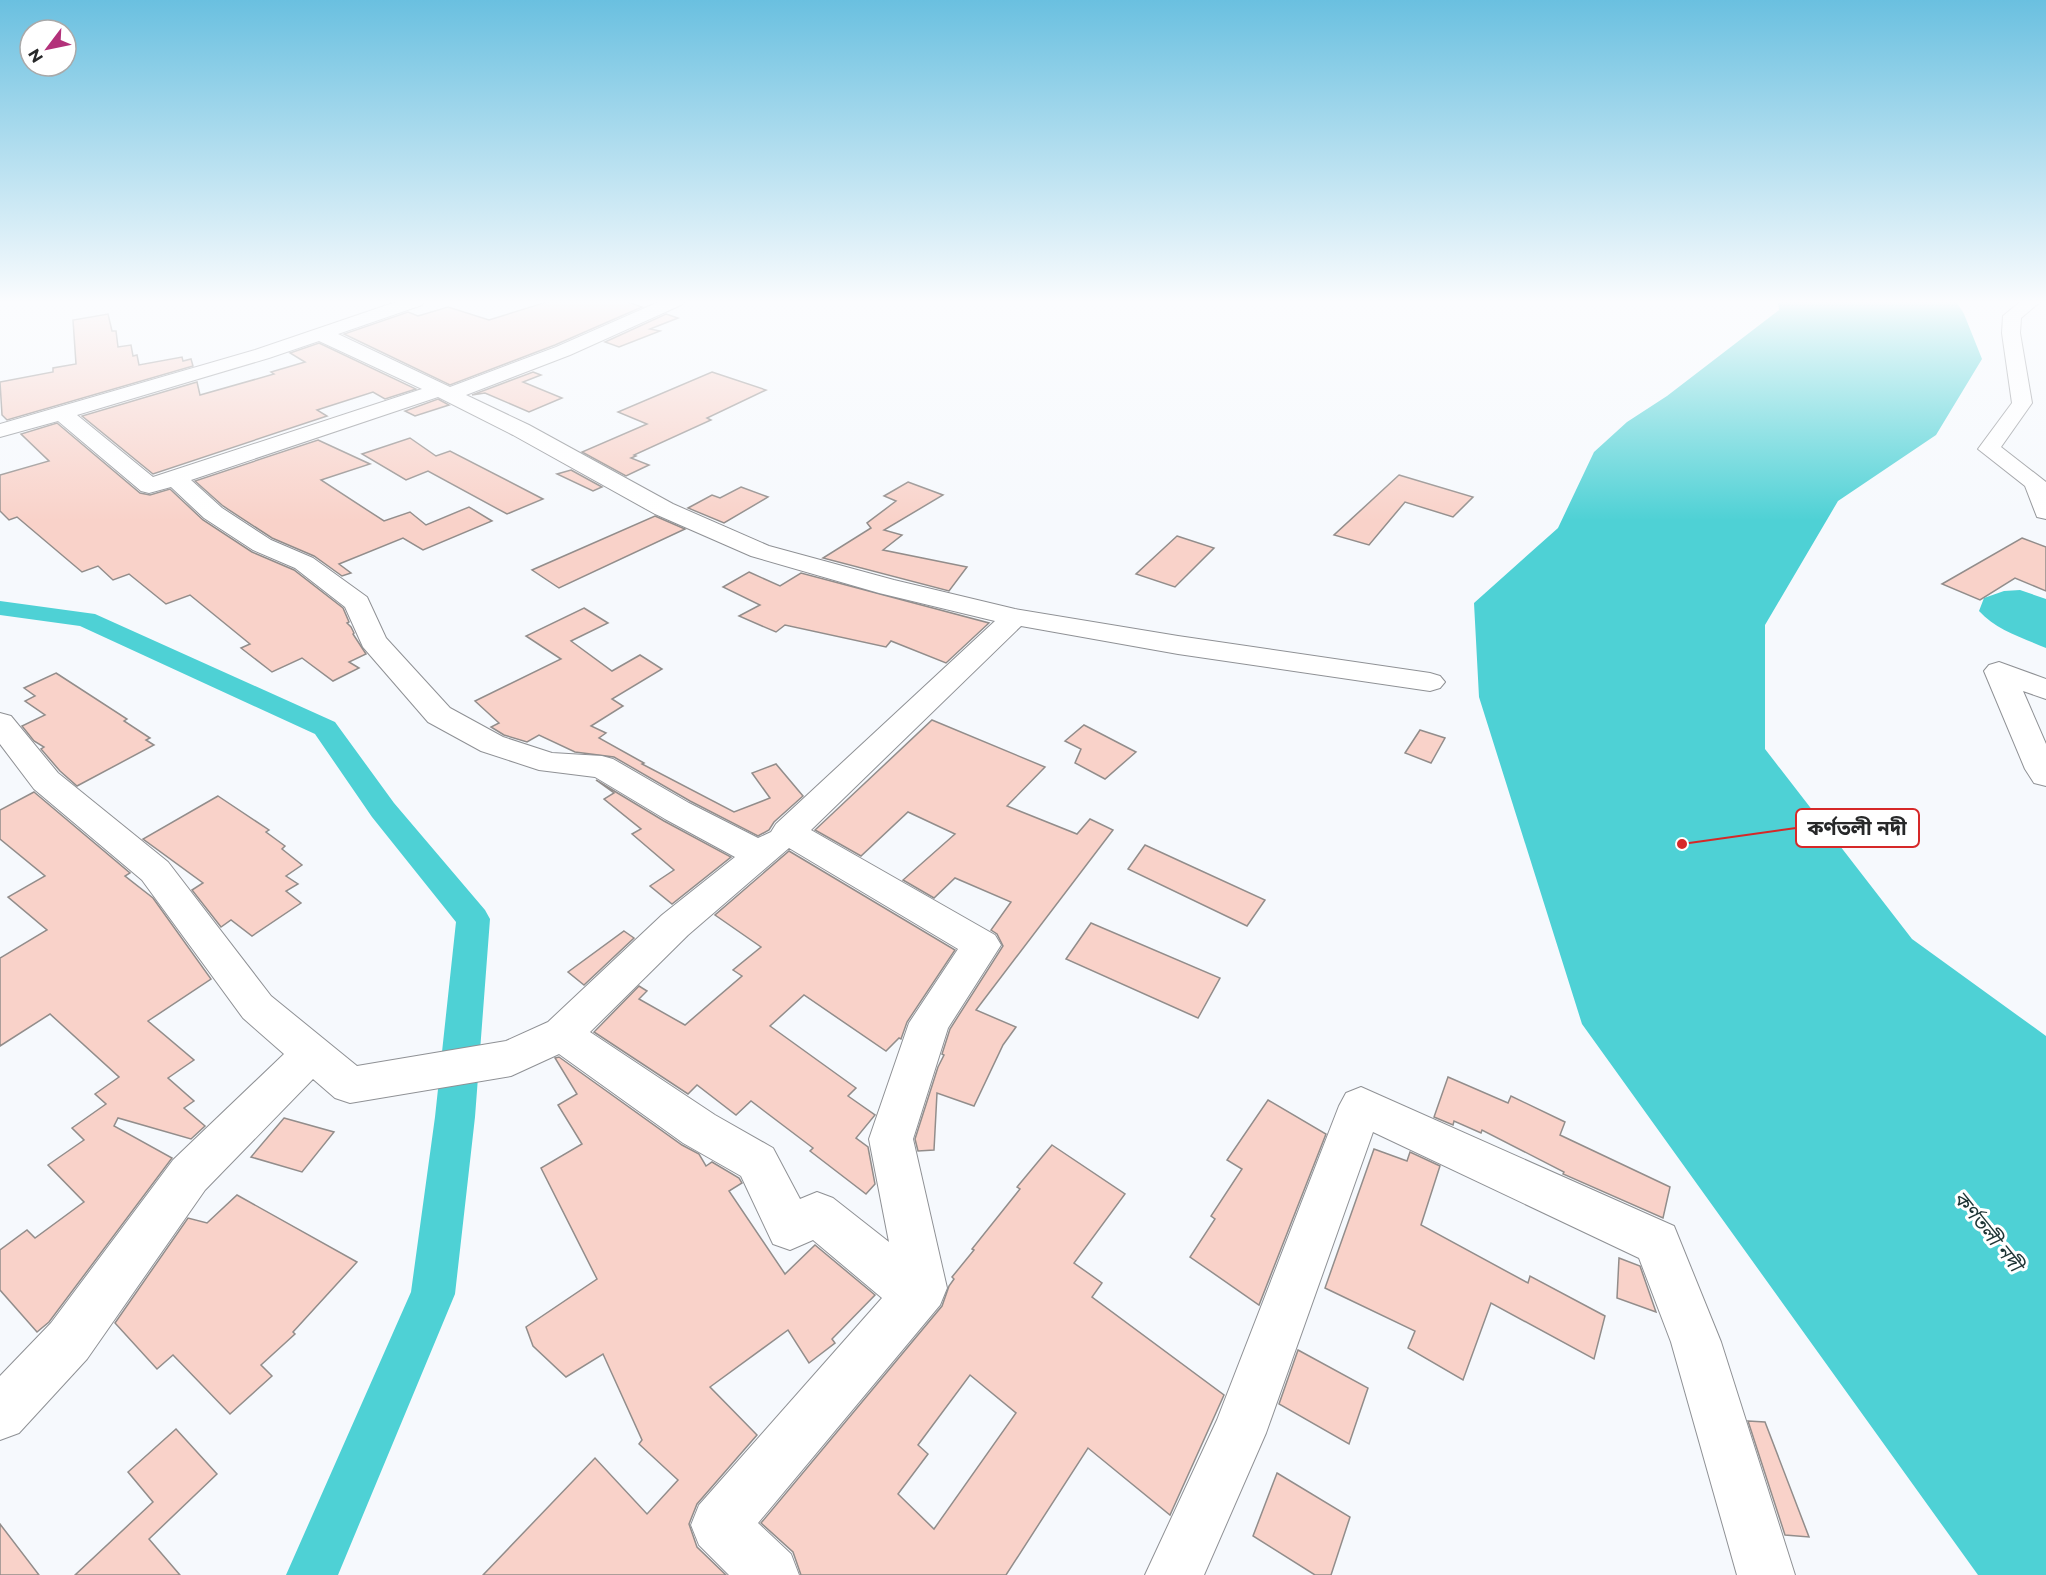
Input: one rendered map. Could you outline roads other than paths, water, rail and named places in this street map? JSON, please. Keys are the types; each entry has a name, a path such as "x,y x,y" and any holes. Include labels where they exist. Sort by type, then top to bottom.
{"street":[{"path":"0,431 192,374"},
{"path":"408,374 559,450 664,509 760,551 888,587 1015,617 1178,645 1430,682"},
{"path":"61,413 149,486 498,374"},
{"path":"2018,374 2022,403 1989,449 2035,483 2046,512"},
{"path":"175,478 213,513 262,545 304,563 357,603 373,641 439,715 492,744 550,763 602,767 676,812 775,844 982,945 929,1023 891,1138 924,1288 719,1525 770,1575"},
{"path":"0,723 46,781 155,871 257,1008 350,1085 512,1058 562,1035 675,926 775,844 1015,617"},
{"path":"2046,690 1999,672 2041,769 2046,775"},
{"path":"562,1035 699,1129 757,1162 790,1228 817,1214 917,1295"},
{"path":"0,1414 69,1341 189,1175 312,1053"},
{"path":"1174,1575 1239,1433 1361,1106 1657,1242 1695,1342 1766,1575"}],"water":[{"name":"কর্ণতলী নদী","path":"1695,374 1973,374 1936,435 1838,501 1765,625 1765,749 1912,939 2046,1036 2046,1575 1978,1575 1582,1024 1479,697 1474,603 1558,528 1594,452 1627,422"},
{"path":"2020,590 2046,599 2046,648 2002,628 1979,611 1984,598 2004,591"}],"waterway":[{"path":"0,608 86,619 325,728 383,810 473,919 455,1117 433,1294 312,1575"}],"place":[{"name":"কর্ণতলী নদী","path":"1682,844"}]}
